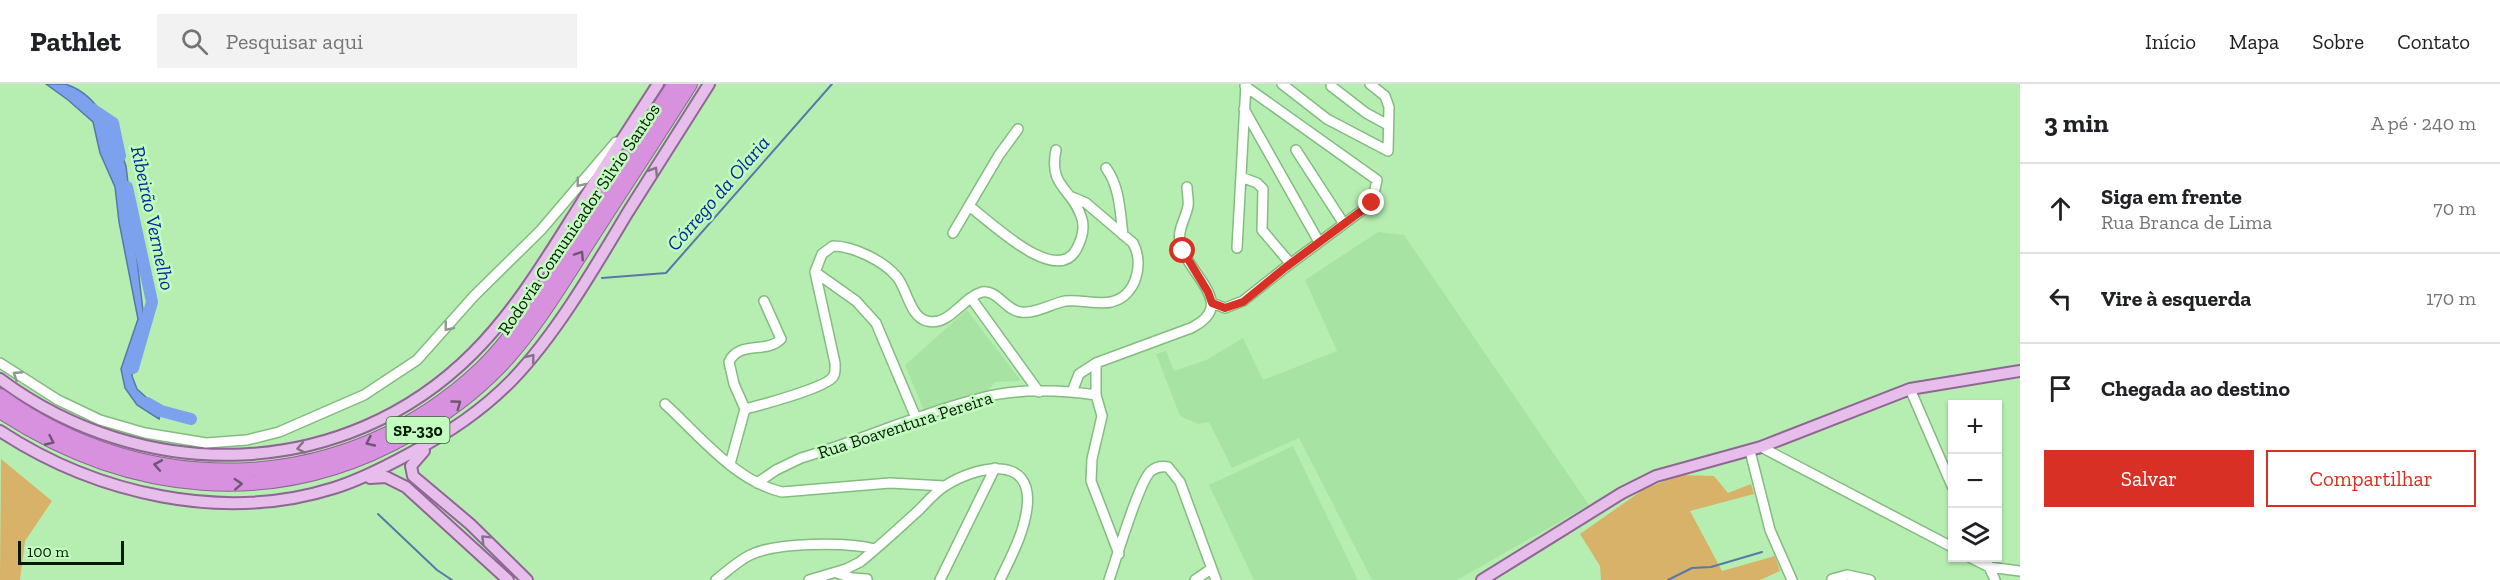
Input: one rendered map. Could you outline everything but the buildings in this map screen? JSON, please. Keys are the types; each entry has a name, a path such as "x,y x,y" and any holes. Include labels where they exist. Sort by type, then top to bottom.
{"highway":[{"name":"Rodovia Comunicador Silvio Santos","path":"0,396 69,438 127,458 160,465 228,471 282,468 341,454 362,445 406,423 443,400 482,368 502,346 542,291 675,84"},
{"name":"Rodovia Comunicador Silvio Santos","path":"0,411 50,441 107,465 140,474 207,484 282,480 336,468 384,449 429,424 460,402 514,351 549,302 690,84"}],"main road":[{"path":"0,379 50,410 83,426 154,448 217,457 272,454 314,445 348,434 420,397 459,366 484,342 529,285 658,84"},
{"path":"527,580 470,524 413,476 411,466 414,460 440,437 481,409 514,378 537,350 593,269 709,84"},
{"path":"1482,580 1622,493 1656,476 1755,449 1910,388 2020,371"},
{"path":"0,431 18,443 90,477 136,491 184,500 240,503 281,499 315,493 353,481 379,476 397,482 460,534 508,580"},
{"path":"353,481 440,437"}],"street":[{"path":"1282,84 1327,118 1388,151 1389,107 1385,96 1370,84"},
{"path":"1237,248 1246,85"},
{"path":"1212,303 1225,308 1243,302 1290,263 1372,203 1377,180 1246,85"},
{"path":"1331,86 1365,113 1388,125"},
{"path":"1244,109 1319,242"},
{"path":"0,363 58,400 100,420 145,434 206,443 247,440 279,432 364,395 417,360 474,296 541,230 632,124"},
{"path":"952,233 999,155 1018,129"},
{"path":"745,409 799,393 830,380 834,375 836,363 815,272 822,254 829,248 848,248 891,270 901,283 917,315 931,322 943,319 982,292 989,292 1009,308 1025,313 1069,301 1110,302 1118,299 1131,287 1140,265 1139,256 1133,243 1086,203 1072,196 1057,181 1053,172 1056,150"},
{"path":"1296,150 1344,224"},
{"path":"1106,168 1112,176 1119,199 1123,235"},
{"path":"1241,177 1257,183 1263,189 1262,230 1290,263"},
{"path":"1072,392 1079,375 1096,363 1202,323 1210,314 1212,303 1208,292 1180,245 1180,236 1188,206 1186,187"},
{"path":"969,206 1032,254 1045,260 1059,262 1071,256 1084,230 1072,196"},
{"path":"815,272 856,302 876,322 916,418"},
{"path":"971,298 1039,392"},
{"path":"730,464 745,409 734,384 729,362 740,350 780,341 778,330 764,301"},
{"path":"1096,363 1096,395 1102,416 1092,459 1091,481 1119,554"},
{"path":"1910,388 1948,475"},
{"name":"Rua Boaventura Pereira","path":"757,483 776,470 801,458 983,397 1039,392 1096,395"},
{"path":"665,404 730,464 757,483 782,492 890,483 945,486"},
{"path":"1755,449 1948,545"},
{"path":"1755,449 1770,530 1792,580"},
{"path":"809,580 836,573 860,562 945,486 969,475 1002,467 1021,477 1027,488 1028,499 1023,526 1000,580"},
{"path":"1109,580 1146,476 1155,468 1168,467 1180,482 1216,580"},
{"path":"940,580 994,468"},
{"path":"716,580 734,565 771,548 855,544 875,549"},
{"path":"1987,562 2020,571"},
{"path":"1987,562 1995,580"},
{"path":"1195,580 1211,569"},
{"path":"836,573 852,578 867,579"},
{"path":"1832,579 1847,575 1869,580"}],"shaded area":[{"path":"1378,232 1404,235 1589,505 1457,580 1372,580 1299,438 1232,468 1209,422 1198,424 1180,416 1156,354 1166,351 1174,371 1206,360 1243,338 1263,380 1337,351 1305,280"},
{"path":"967,310 1021,381 995,382 987,391 924,411 905,365"},
{"path":"1293,446 1358,580 1254,580 1209,485"},
{"path":"1,459 52,501 25,541 20,580 0,580"},
{"path":"1680,475 1714,476 1728,493 1751,484 1754,494 1690,511 1722,571 1775,556 1780,571 1760,580 1601,580 1600,566 1580,534 1644,489"}],"water":[{"name":"Ribeirão Vermelho","path":"46,84 65,84 77,89 97,106 111,129 126,166 144,319 132,376 137,389 147,398 162,406 159,419 137,405 125,388 121,369 138,319 119,222 115,187 100,153 93,122"}],"waterway":[{"name":"Córrego da Olaria","path":"602,278 666,273 832,84"},
{"name":"Ribeirão Vermelho","path":"92,109 113,123 120,156"},
{"name":"Ribeirão Vermelho","path":"127,187 152,302 133,368"},
{"name":"Ribeirão Vermelho","path":"147,403 161,411 191,419"},
{"name":"Ribeirão Vermelho","path":"378,514 437,570 452,580"},
{"path":"1668,580 1692,568 1711,567 1762,552"}],"route":[{"path":"1183,251 1208,292 1212,303 1225,308 1243,302 1372,203"}]}
